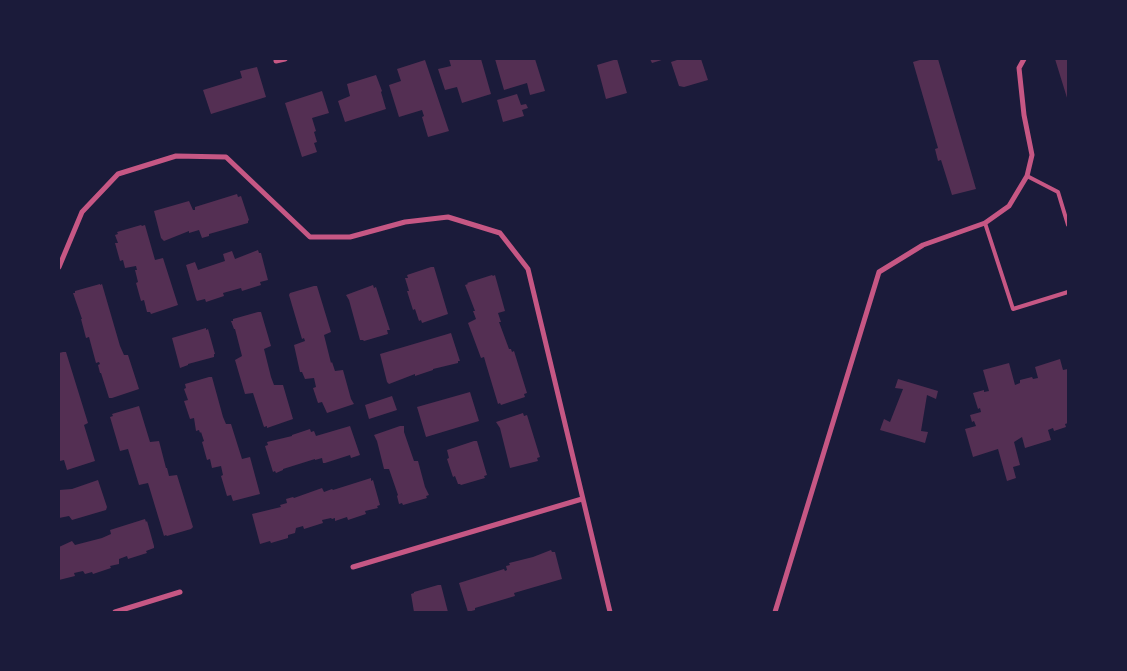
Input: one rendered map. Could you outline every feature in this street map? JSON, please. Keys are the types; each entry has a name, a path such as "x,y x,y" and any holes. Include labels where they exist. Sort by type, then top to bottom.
{"street":[{"path":"276,61 285,59"},
{"path":"775,612 879,272 923,245 985,223 1009,206 1027,176 1032,155 1024,115 1019,68 1024,59"},
{"path":"59,267 82,212 118,174 176,156 226,157 310,237 350,237 405,222 448,217 500,233 528,269 610,612"},
{"path":"353,567 582,499"},
{"path":"115,612 180,592"}],"lane":[{"path":"1027,176 1058,192 1068,225"},
{"path":"985,223 1013,309 1068,292"}],"building":[{"path":"449,59 481,59 491,94 462,103 457,87 445,90 438,69 451,66"},
{"path":"495,59 535,59 545,91 530,95 527,83 504,90"},
{"path":"617,59 627,93 606,99 597,65"},
{"path":"650,59 665,59 652,63"},
{"path":"680,59 701,59 708,80 684,87 679,86 671,62"},
{"path":"923,59 938,59 976,189 952,195 941,160 938,161 935,149 938,148 913,62"},
{"path":"1055,59 1068,59 1068,101"},
{"path":"425,60 449,131 428,137 422,117 424,116 422,110 399,117 389,85 401,81 397,69"},
{"path":"257,67 266,97 211,114 203,90 242,78 240,71"},
{"path":"376,75 386,109 345,122 338,101 350,96 347,84"},
{"path":"322,91 329,113 312,118 316,131 314,132 317,142 314,143 317,152 302,157 285,103"},
{"path":"517,94 521,105 526,104 528,108 522,110 524,116 503,122 497,100"},
{"path":"237,194 238,197 241,196 249,220 248,223 209,234 209,236 202,238 199,230 189,233 189,231 164,241 161,238 154,211 189,201 193,210 195,210 195,207"},
{"path":"145,225 155,260 163,258 178,305 151,314 147,312 144,300 141,301 136,283 138,282 136,266 125,268 123,260 120,261 115,243 118,243 115,235 118,234 117,232"},
{"path":"258,250 261,253 268,280 260,282 261,285 242,291 241,288 223,293 224,296 206,302 205,299 197,301 186,265 195,262 198,270 225,261 223,254 232,251 235,259"},
{"path":"434,267 448,314 422,323 421,320 419,321 415,309 413,310 405,278 408,278 407,275"},
{"path":"495,275 505,311 498,313 501,322 499,322 509,349 512,352 514,351 527,393 524,394 525,397 501,405 500,403 498,404 484,357 481,358 468,323 476,319 473,311 475,311 465,285"},
{"path":"102,284 120,346 124,355 128,355 139,389 112,398 109,398 100,373 98,365 100,364 99,362 96,363 89,337 86,338 73,293"},
{"path":"373,285 374,288 376,287 390,330 387,330 388,334 364,341 360,340 346,295"},
{"path":"317,286 331,332 324,335 331,363 335,371 343,370 354,404 327,413 322,402 318,403 313,388 316,387 314,378 305,379 302,372 300,372 294,345 305,341 304,338 302,339 289,295 290,293"},
{"path":"261,312 271,346 264,349 271,377 274,385 283,385 293,419 267,428 267,426 264,427 253,393 245,394 235,360 242,356 231,321"},
{"path":"206,328 206,330 208,329 215,354 214,357 180,368 172,338"},
{"path":"451,333 460,361 458,363 415,376 415,374 389,384 387,382 380,354"},
{"path":"66,352 88,423 84,425 95,461 67,470 64,460 60,461 59,456 59,353"},
{"path":"1060,359 1063,370 1068,369 1068,423 1065,424 1066,427 1054,431 1053,428 1048,430 1051,440 1025,448 1022,437 1014,442 1020,465 1013,467 1016,478 1007,481 998,449 973,457 965,429 976,426 974,421 972,422 970,415 981,412 980,408 978,409 973,393 984,390 984,392 989,391 983,370 1009,363 1015,385 1020,383 1020,380 1032,377 1033,379 1038,378 1035,367"},
{"path":"212,377 226,424 231,424 242,459 250,457 260,494 233,501 231,495 227,496 221,476 223,475 221,466 212,468 210,459 207,460 201,432 199,430 196,431 194,418 190,419 184,401 188,400 184,389 186,388 185,384"},
{"path":"898,379 938,391 936,399 927,395 921,431 928,432 925,443 880,430 884,419 890,422 903,389 895,388"},
{"path":"470,392 479,421 426,437 417,407"},
{"path":"392,396 397,410 369,419 365,405"},
{"path":"139,406 150,442 159,441 169,476 177,475 193,527 191,529 164,536 148,483 139,485 128,449 120,451 110,417 113,416 112,414"},
{"path":"523,413 524,416 527,415 540,457 537,458 538,461 510,468 500,428 496,422"},
{"path":"350,426 360,455 351,458 350,455 325,463 323,463 322,458 315,459 276,473 275,471 273,472 265,446 268,445 267,442 310,429 311,432 314,431 316,436"},
{"path":"404,426 404,432 414,461 418,461 429,495 426,496 427,498 403,505 402,503 399,504 398,495 389,469 384,469 374,435"},
{"path":"477,441 487,475 484,476 485,478 461,485 458,484 455,476 453,477 447,459 449,458 447,450"},
{"path":"371,478 380,505 377,506 378,508 365,511 366,514 348,520 347,517 335,521 335,518 322,520 323,523 304,529 303,526 296,528 295,533 288,535 288,538 260,544 252,514 281,507 280,505 287,503 286,499 322,488 324,492"},
{"path":"98,480 107,507 106,510 72,520 69,516 59,518 59,490 72,489"},
{"path":"145,519 154,546 154,548 146,551 147,553 128,559 127,556 119,559 119,564 93,574 92,572 85,574 83,571 74,573 75,576 59,580 59,547 72,541 75,545 102,538 111,534 110,530"},
{"path":"551,550 555,552 562,579 514,593 515,596 475,608 475,610 468,612 459,583 504,569 505,571 507,570 506,566 510,565 509,563"},
{"path":"441,585 448,612 414,612 411,594"}]}
